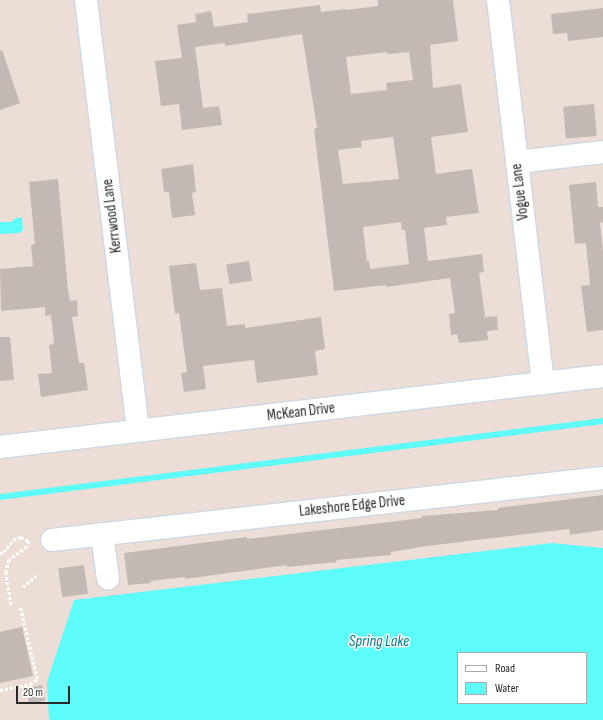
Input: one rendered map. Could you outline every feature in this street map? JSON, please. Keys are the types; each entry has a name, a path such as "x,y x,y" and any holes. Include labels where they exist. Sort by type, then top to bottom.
{"street":[{"name":"Kerrwood Lane","path":"86,0 138,431"},
{"name":"Vogue Lane","path":"498,0 543,383"},
{"path":"517,162 603,152"},
{"name":"McKean Drive","path":"0,448 603,376"},
{"name":"Lakeshore Edge Drive","path":"52,540 603,478"},
{"path":"102,534 108,579"}],"path":[{"path":"0,553 4,552 13,540 21,537 29,541 27,547 9,560 6,572 11,605"},
{"path":"23,587 36,576"},
{"path":"0,690 30,684 37,679 20,607"}],"water":[{"path":"22,217 23,230 19,233 0,234 0,222 12,222 14,219"},
{"name":"Spring Lake","path":"552,543 603,548 603,720 49,720 47,682 74,600"}],"building":[{"path":"378,0 453,0 458,41 430,45 433,88 461,84 468,132 431,137 436,174 472,169 479,213 446,217 447,225 424,228 428,261 482,254 484,272 479,273 485,317 497,316 498,330 487,331 488,340 459,343 457,334 451,335 449,314 455,313 450,278 386,287 386,285 334,291 314,129 317,128 302,34 225,46 225,43 195,47 203,108 219,106 222,125 182,130 179,104 161,106 155,61 182,58 177,25 196,22 195,14 211,11 214,27 248,22 247,14 320,5 321,12 378,6","holes":["387,52 387,54 409,52 413,80 386,83 387,90 351,94 346,57","393,137 399,179 343,184 338,150 362,147 361,141","401,222 402,230 405,230 409,264 370,269 369,261 367,261 363,227"]},
{"path":"603,8 603,37 568,41 567,33 553,34 551,14"},
{"path":"2,50 20,103 0,110 0,51"},
{"path":"594,104 597,136 566,139 563,107"},
{"path":"193,164 196,192 192,193 195,215 172,218 169,192 164,192 161,169"},
{"path":"58,179 68,290 70,301 77,300 78,316 72,317 79,363 84,363 88,390 41,397 38,374 52,373 49,345 54,344 51,315 45,316 45,307 1,311 0,269 33,266 31,245 35,244 29,182"},
{"path":"596,182 598,207 603,207 603,222 600,223 603,251 603,330 587,332 581,286 590,285 586,243 575,244 569,185"},
{"path":"249,261 252,281 229,284 226,265"},
{"path":"196,263 200,290 222,288 227,326 245,324 245,328 321,317 325,349 315,351 318,375 257,383 254,360 203,366 206,389 184,392 181,373 187,372 179,313 175,314 169,266"},
{"path":"0,337 10,337 14,380 0,381"},
{"path":"603,495 603,530 570,535 569,529 427,546 391,552 391,555 336,560 337,562 287,567 287,565 185,579 185,577 150,581 151,583 128,585 124,553 247,537 247,539 398,521 422,518 422,516 498,510 498,508"},
{"path":"84,565 88,594 62,597 58,569"},
{"path":"22,627 33,676 0,683 0,632"},
{"path":"42,685 45,701 29,704 26,688"}],"waterway":[{"path":"0,497 603,421"}]}
